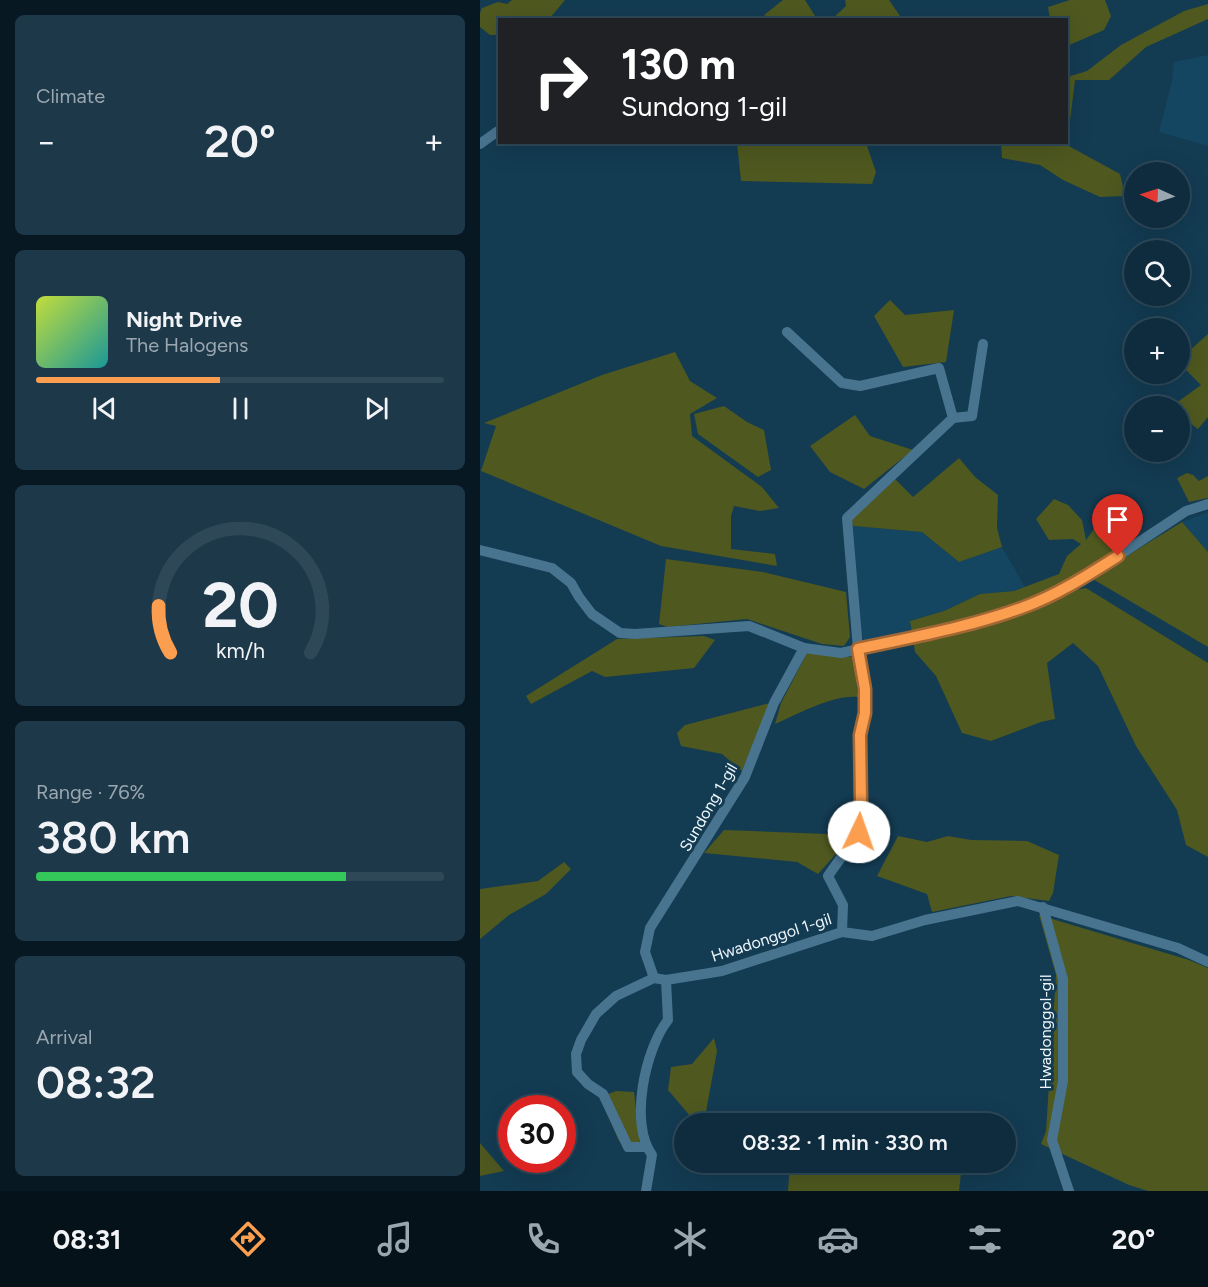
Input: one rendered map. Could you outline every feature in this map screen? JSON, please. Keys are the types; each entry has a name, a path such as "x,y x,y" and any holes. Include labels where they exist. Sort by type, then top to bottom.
{"street":[{"path":"480,144 498,131"},
{"path":"787,332 842,383 860,386 939,368 953,418"},
{"path":"858,649 847,518 953,418 972,416 983,344"},
{"path":"480,550 552,568 571,583 592,614 620,633 635,634 749,626 804,648 841,653 972,624 1026,606 1083,579 1186,511 1208,504"},
{"name":"Sundong 1-gil","path":"660,979 645,952 650,928 745,777 774,703 804,648"},
{"name":"Hwadonggol 1-gil","path":"646,1147 628,1147 603,1094 588,1084 577,1072 576,1054 580,1040 596,1014 616,996 660,979 722,970 842,932 843,905 828,876 859,832 860,735 865,713 865,689 858,649"},
{"path":"842,932 872,936 925,920 1018,901 1178,948 1208,962"},
{"name":"Hwadonggol-gil","path":"1043,907 1063,979 1063,1081 1052,1140 1069,1191"},
{"path":"646,1191 651,1155 646,1147 640,1109 643,1083 658,1033 668,1020 660,979"}],"shaded area":[{"path":"1208,55 1208,146 1159,132 1172,81 1174,62"},
{"path":"1208,512 1208,552 1182,522"},
{"path":"853,526 922,532 959,562 1002,547 1025,587 1014,591 980,594 944,611 910,621 911,630 864,642 861,631"}],"green space":[{"path":"512,0 565,0 550,18 498,18 498,35 490,35 480,27 482,8 498,2 507,4"},
{"path":"783,0 805,0 816,18 769,18 764,15"},
{"path":"845,0 889,0 901,18 833,18 846,6"},
{"path":"1070,0 1105,0 1111,16 1104,30 1068,46 1068,18 1050,18 1048,7"},
{"path":"1208,4 1208,19 1146,47 1109,80 1075,80 1068,137 1068,77 1087,71 1121,45 1184,11"},
{"path":"737,144 866,144 876,172 872,184 741,181"},
{"path":"1001,144 1067,144 1120,174 1124,196 1100,197 1063,180 1040,165 1002,158"},
{"path":"890,300 905,315 954,310 946,362 903,367 874,316"},
{"path":"1208,334 1208,417 1198,429 1190,423 1190,396 1186,396 1201,385 1190,374 1190,350"},
{"path":"675,352 690,381 717,398 690,414 692,436 762,487 779,508 760,511 734,506 731,516 731,549 775,554 777,566 661,546 481,471 496,426 484,423 602,375"},
{"path":"724,406 747,422 764,430 771,470 758,477 698,434 694,414"},
{"path":"855,415 870,436 913,450 864,489 830,472 810,446"},
{"path":"959,458 975,477 998,495 997,528 1002,547 959,562 922,532 853,526 851,520 895,479 913,497"},
{"path":"1187,473 1199,481 1208,476 1208,498 1189,502 1177,478"},
{"path":"1054,499 1068,505 1082,520 1086,540 1094,529 1107,529 1129,542 1065,583 1069,591 1086,588 1208,663 1208,857 1186,845 1177,810 1136,746 1098,666 1073,643 1047,663 1055,719 991,741 962,733 936,676 915,652 910,621 944,611 980,594 1014,591 1059,574 1067,556 1081,544 1073,539 1049,540 1036,519"},
{"path":"1182,522 1208,552 1208,647 1091,578"},
{"path":"666,559 763,572 846,592 850,637 844,646 822,644 747,619 667,627 659,624"},
{"path":"704,636 715,640 694,668 605,677 592,671 531,704 526,696 617,639"},
{"path":"807,653 853,657 858,697 827,702 775,724 781,703"},
{"path":"770,703 742,771 722,754 681,746 677,733 685,725"},
{"path":"724,830 853,835 818,874 797,862 704,853"},
{"path":"898,836 927,842 948,836 971,840 1027,841 1059,855 1053,893 1049,901 1011,896 932,912 927,894 877,876"},
{"path":"564,862 571,869 546,894 509,915 480,939 480,889 538,881"},
{"path":"1039,915 1189,960 1208,968 1208,1191 1148,1191 1129,1185 1041,1144 1046,1131 1056,975"},
{"path":"714,1038 717,1051 706,1113 688,1113 668,1090 671,1067 692,1064"},
{"path":"616,1091 634,1092 640,1144 619,1141 600,1097"},
{"path":"793,1111 954,1113 793,1113"},
{"path":"480,1143 498,1164 498,1172 480,1176"},
{"path":"789,1173 961,1173 959,1191 788,1191"}],"route":[{"path":"859,832 860,735 865,713 865,689 858,649 972,624 1026,606 1083,579 1118,556"}]}
